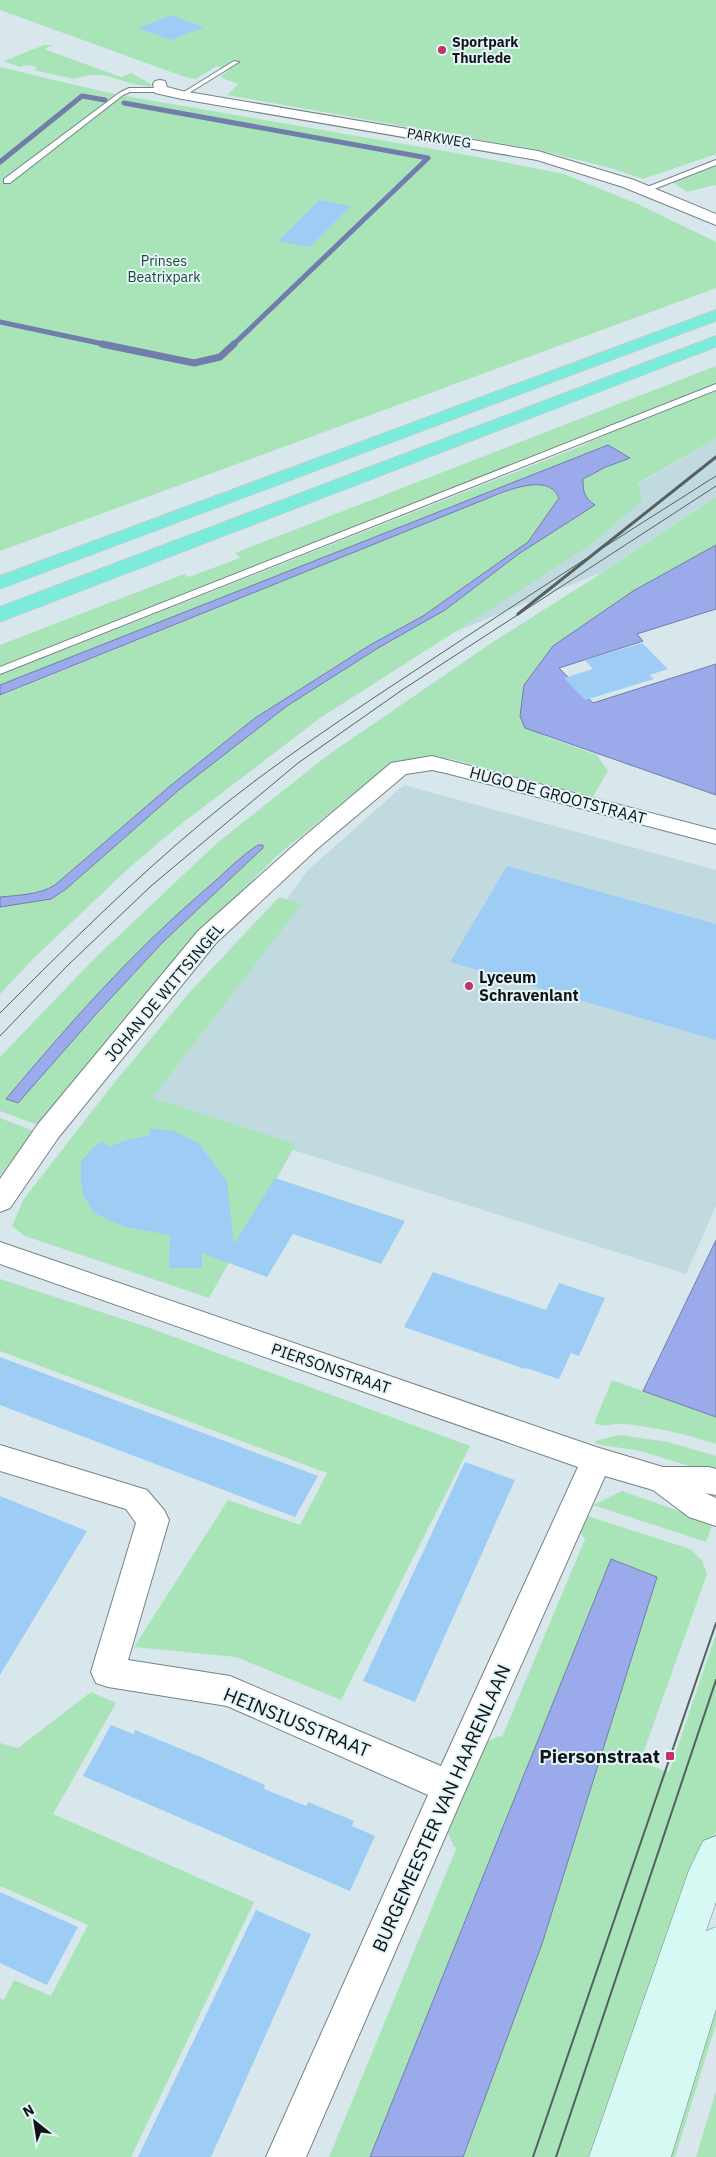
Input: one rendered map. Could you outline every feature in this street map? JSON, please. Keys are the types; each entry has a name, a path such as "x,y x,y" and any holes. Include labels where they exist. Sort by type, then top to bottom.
{"highway":[{"path":"0,583 716,316"},
{"path":"0,615 716,341"}],"main road":[{"path":"610,2157 708,1870 716,1854"},
{"path":"650,2157 716,1946"}],"street":[{"name":"PARKWEG","path":"160,87 182,95 538,156 588,169 646,189 716,220"},
{"name":"HUGO DE GROOTSTRAAT","path":"400,768 432,763 447,766 716,837"},
{"name":"JOHAN DE WITTSINGEL","path":"0,1201 48,1131 208,937 309,844 400,768"},
{"name":"PIERSONSTRAAT","path":"0,1253 596,1460 663,1480 709,1480 716,1482"},
{"name":"HEINSIUSSTRAAT","path":"0,1458 136,1500 153,1520 108,1672 230,1691 449,1787"},
{"name":"BURGEMEESTER VAN HAARENLAAN","path":"286,2157 596,1460"},
{"name":"PIERSONSTRAAT","path":"663,1480 700,1507 716,1512"}],"lane":[{"path":"182,95 236,62"},
{"path":"7,181 128,90 160,87"},
{"path":"646,189 716,162"},
{"path":"0,671 716,387"}],"shaded area":[{"path":"716,439 716,497 605,571 452,633 591,545 643,500 638,484"},
{"name":"Lyceum Schravenlant","path":"404,785 716,870 716,1206 686,1274 137,1101 308,870"}],"green space":[{"name":"Sportpark Thurlede","path":"0,0 716,0 716,154 643,179 614,169 539,150 227,95 238,84 220,77 229,70 217,66 196,79 185,77 0,10"},
{"path":"44,45 54,45 44,49 121,77 131,73 151,84 151,87 133,84 104,75 89,75 74,79 34,70 37,67 27,65 20,67 4,61"},
{"name":"Prinses Beatrixpark","path":"0,67 114,94 473,156 564,174 640,205 716,242 716,288 0,551"},
{"path":"716,165 716,185 687,192 671,181"},
{"path":"716,366 716,383 0,668 0,645 184,574 189,577 240,558 235,553"},
{"path":"716,390 716,439 638,483 643,500 591,545 320,718 176,828 130,867 34,958 0,994 0,907 51,899 66,889 180,789 287,706 378,648 445,610 520,553 594,504 585,494 583,479 629,457 608,445 0,685 0,675 579,447 618,428"},
{"path":"524,485 539,485 549,488 559,498 528,542 423,616 370,645 255,718 170,786 55,885 36,893 0,897 0,696"},
{"path":"716,497 716,545 633,591 553,646 524,685 544,736 597,755 608,771 593,797 451,759 418,759 386,767 279,854 196,935 38,1125 0,1111 0,1057 94,959 217,843 328,755 490,644 605,571","holes":["263,848 163,942 97,1013 7,1099 59,1036"]},
{"path":"279,897 302,904 152,1098 296,1144 209,1298 25,1236 12,1226 23,1200 114,1083 188,994"},
{"path":"0,1118 34,1131 0,1176"},
{"path":"0,1279 147,1327 470,1446 341,1700 236,1657 134,1647 228,1500 300,1525 327,1473 0,1351"},
{"path":"612,1380 716,1417 716,1444 682,1434 647,1427 594,1423"},
{"path":"620,1435 668,1442 716,1456 716,1474 640,1451 596,1444 595,1441"},
{"path":"622,1491 713,1523 706,1542 593,1505"},
{"path":"581,1514 690,1549 702,1560 707,1574 640,1762 669,1772 716,1634 716,1832 696,1869 598,2157 463,2157 542,1944 657,1577 611,1559 370,2157 329,2157 457,1847 454,1847 447,1830 483,1744 499,1736 502,1737 585,1539 575,1525"},
{"path":"91,1692 116,1703 53,1814 254,1902 131,2157 0,2157 0,1998 4,2000 14,1980 51,1996 88,1925 0,1886 0,1743 18,1748"},
{"path":"716,1981 716,2024 675,2157 661,2157"},
{"path":"716,2091 716,2157 696,2157"}],"water":[{"path":"608,445 630,458 606,467 583,479 585,494 588,500 595,505 520,553 445,610 378,648 287,706 180,789 66,889 51,899 0,907 0,897 36,893 55,885 170,786 255,718 370,645 423,616 528,542 559,498 553,490 545,486 523,486 511,490 0,695 0,685"},
{"path":"716,545 716,609 637,634 643,641 559,668 593,703 716,664 716,795 525,728 520,716 524,685 553,646 633,591"},
{"path":"258,845 263,845 263,848 163,942 97,1013 18,1103 6,1099 101,990 152,938"},
{"path":"716,1240 716,1417 643,1391"},
{"path":"611,1559 657,1577 542,1944 463,2157 370,2157"}],"building":[{"path":"171,15 204,27 171,40 138,28"},
{"path":"319,200 351,206 310,247 278,241"},
{"path":"642,643 668,669 650,675 654,679 585,700 564,678 593,669 585,660"},
{"path":"507,866 716,924 716,1040 450,962"},
{"path":"150,1128 174,1131 199,1143 227,1182 234,1244 275,1178 405,1221 381,1264 293,1234 267,1277 202,1253 202,1268 169,1268 170,1235 125,1227 94,1213 83,1194 81,1183 81,1161 95,1146 103,1141 109,1147 123,1141 150,1135"},
{"path":"433,1272 546,1310 559,1283 605,1298 579,1356 571,1353 559,1379 404,1327"},
{"path":"0,1357 318,1476 295,1517 0,1405"},
{"path":"465,1462 515,1480 415,1702 363,1681"},
{"path":"0,1496 87,1531 0,1675"},
{"path":"111,1725 133,1734 135,1730 265,1785 264,1789 306,1806 308,1802 354,1821 352,1826 375,1836 350,1891 83,1776"},
{"path":"0,1892 78,1927 47,1985 0,1963"},
{"path":"256,1910 311,1934 211,2157 138,2157"}],"waterway":[{"path":"0,162 82,96 105,100"},
{"path":"124,103 428,158 233,345"},
{"path":"0,322 108,345"},
{"path":"102,344 194,363 220,357 234,344"}],"tram line":[{"path":"0,1013 151,867 204,821 258,779 399,681 716,476"},
{"path":"0,1036 67,966 151,886 298,763 402,690 716,486"},
{"path":"533,2157 716,1623"},
{"path":"556,2157 716,1680"}],"railway":[{"path":"518,614 716,457"}],"place":[{"name":"Sportpark Thurlede","path":"442,50"},
{"name":"Lyceum Schravenlant","path":"469,986"},
{"name":"Piersonstraat","path":"670,1756"}]}
